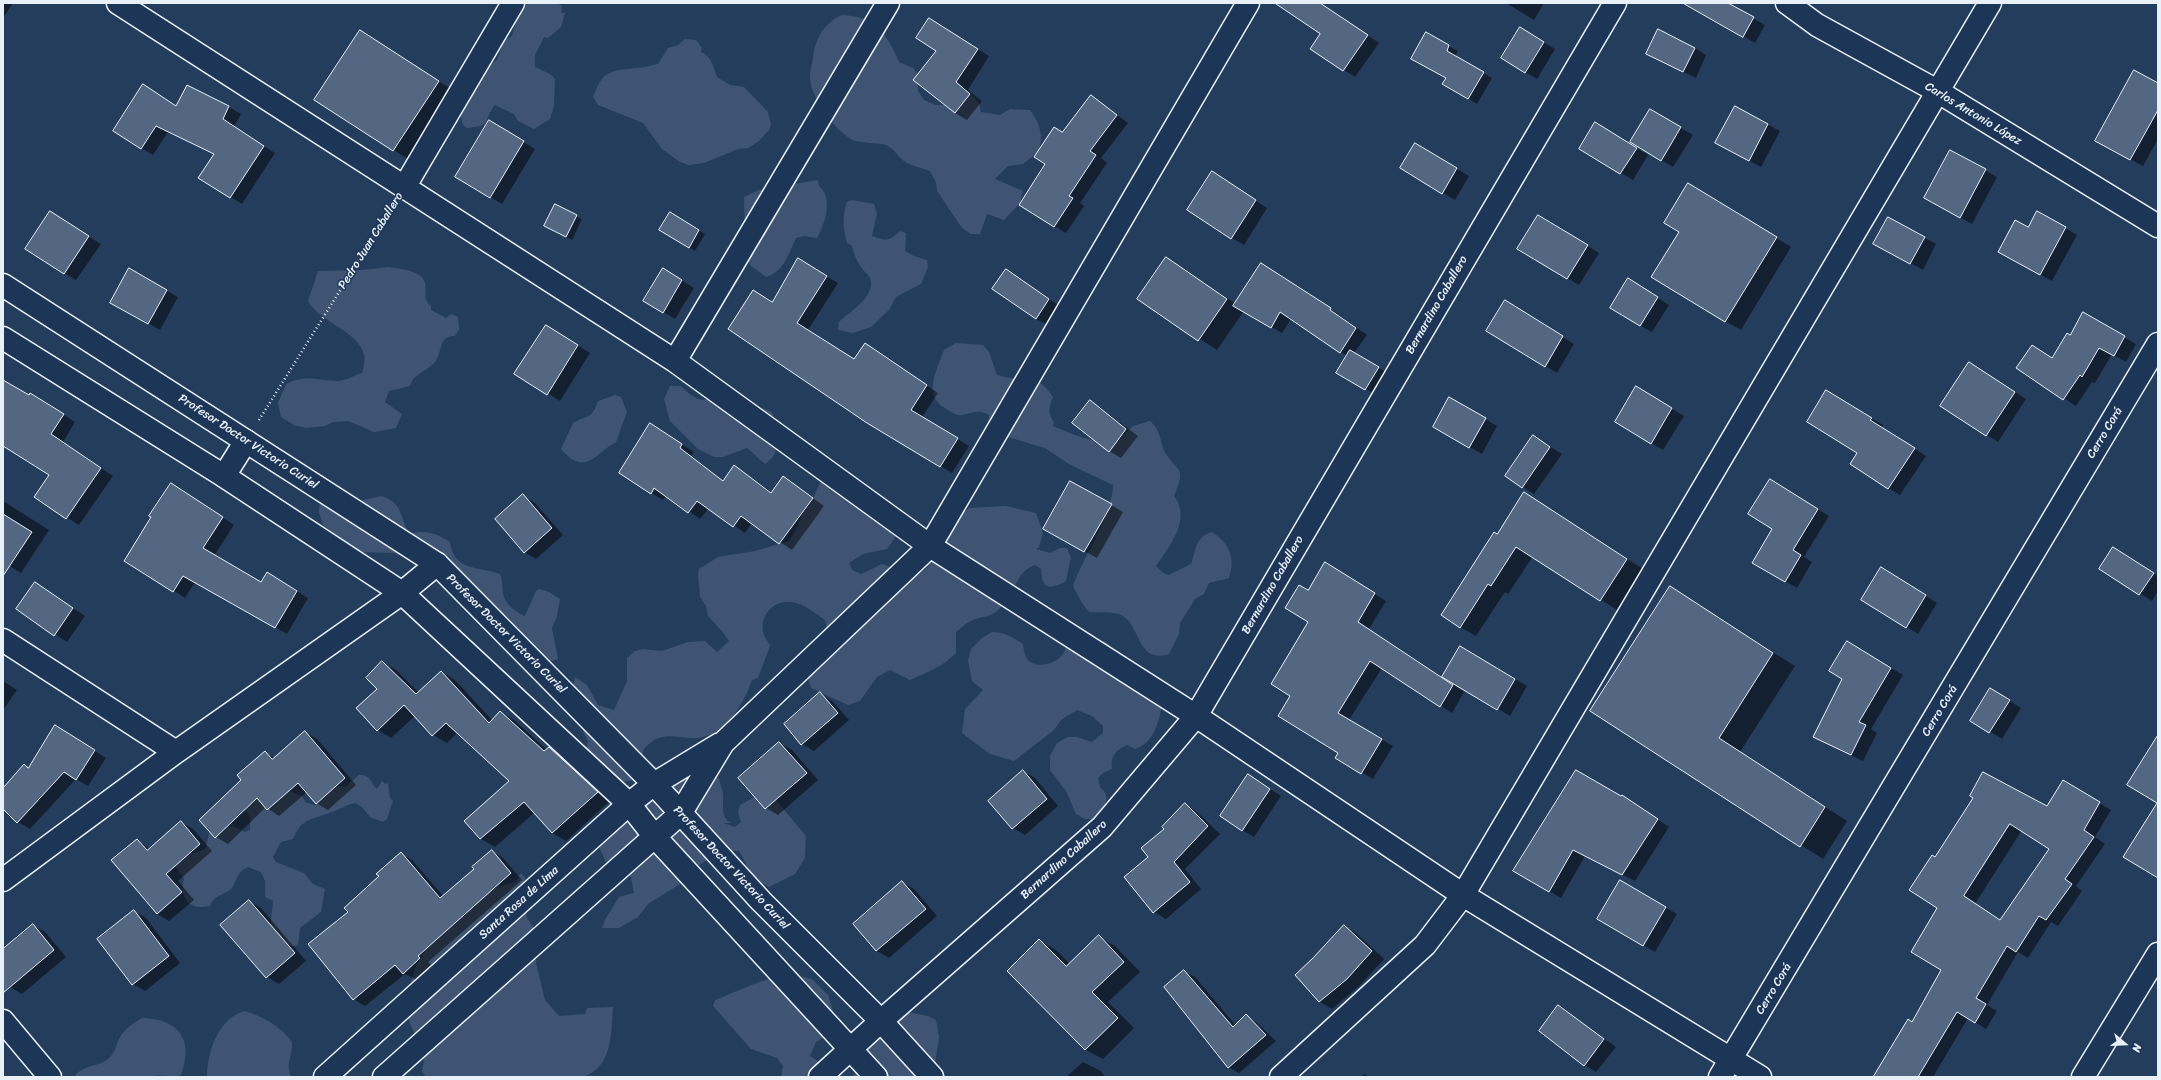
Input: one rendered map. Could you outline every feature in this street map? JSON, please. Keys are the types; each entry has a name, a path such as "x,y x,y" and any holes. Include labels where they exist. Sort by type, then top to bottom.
{"street":[{"path":"118,3 141,9 405,186 675,361 930,546 1196,716 1463,895 1726,1068 1760,1077"},
{"name":"Pedro Juan Caballero","path":"405,186 513,3"},
{"path":"675,361 888,3"},
{"path":"384,1077 680,814 723,743 930,546 1248,3"},
{"name":"Bernardino Caballero","path":"820,1077 881,1021 1102,827 1196,716 1615,3"},
{"name":"Carlos Antonio López","path":"1787,3 1817,25 1937,91 2158,226"},
{"path":"1282,1077 1425,944 1463,895 1990,3"},
{"name":"Profesor Doctor Victorio Curiel","path":"3,285 437,564 654,784 761,901 881,1021 932,1077"},
{"path":"3,338 224,476 402,592 629,804 655,837 876,1077"},
{"name":"Cerro Corá","path":"1726,1068 2158,344"},
{"path":"224,476 246,441"},
{"path":"3,880 176,752 402,592 437,564"},
{"path":"3,640 176,752"},
{"name":"Santa Rosa de Lima","path":"325,1077 629,804 654,784 723,743"},
{"path":"2083,1077 2158,954"},
{"path":"3,1021 50,1077"}],"path":[{"name":"Pedro Juan Caballero","path":"246,441 405,186"}],"shaded area":[{"path":"528,3 557,3 562,6 561,13 565,13 561,27 548,38 544,37 535,55 535,67 550,74 555,79 554,106 550,119 534,129 518,121 514,114 495,105 484,124 481,126 467,128 463,125 461,118 462,110 484,69 497,60 504,41 512,36 519,12"},
{"path":"842,15 864,19 879,28 890,43 899,62 913,68 917,73 918,91 924,100 936,105 944,105 970,94 979,103 981,112 1000,115 1010,109 1030,110 1036,120 1041,135 1038,152 1023,164 1008,166 995,179 1023,191 1020,203 1004,220 987,214 980,234 971,234 962,228 937,191 936,182 930,171 907,163 886,145 853,140 839,130 832,122 820,105 811,87 810,74 818,38 830,22"},
{"path":"685,39 696,40 702,48 701,52 710,59 717,77 730,85 744,87 768,112 771,125 769,130 759,141 748,148 738,149 704,163 689,165 680,162 662,149 643,123 598,105 593,97 600,82 608,74 614,71 642,68 658,64 668,48 678,45"},
{"path":"818,180 825,194 827,205 826,217 820,233 817,238 804,236 796,238 782,266 772,275 766,277 750,265 742,248 745,238 744,197 759,190"},
{"path":"852,200 874,204 877,214 872,236 887,240 900,231 906,233 905,251 914,256 927,260 928,267 921,284 896,297 889,310 871,327 853,333 838,330 839,322 861,303 870,291 871,285 870,278 860,265 852,246 847,243 844,228 844,212 847,202"},
{"path":"389,267 410,271 420,275 425,283 426,298 431,306 431,310 446,318 451,314 458,317 459,330 455,336 450,336 443,341 437,359 431,366 414,378 410,386 389,391 385,402 402,414 396,428 374,432 348,421 333,422 325,426 306,428 294,425 281,417 278,403 286,384 300,379 341,381 362,373 365,359 361,347 355,339 321,315 308,301 318,271 362,270"},
{"path":"956,343 983,345 989,352 997,375 1014,378 1028,378 1040,383 1046,388 1053,397 1050,413 1054,422 1053,426 1077,436 1102,441 1119,440 1133,426 1150,421 1156,428 1164,451 1179,470 1180,479 1174,496 1179,505 1181,514 1177,532 1156,566 1163,573 1169,575 1191,564 1199,541 1206,534 1212,532 1227,546 1230,551 1232,564 1229,578 1209,583 1204,594 1195,599 1180,623 1179,634 1169,654 1158,656 1151,654 1140,642 1128,620 1121,615 1089,612 1082,603 1073,586 1103,523 1108,510 1113,485 1069,464 1045,448 1001,435 988,425 989,415 985,413 976,412 958,415 938,403 934,396 933,389 935,374 944,350"},
{"path":"670,386 681,386 691,395 698,399 704,400 720,392 737,392 742,401 772,412 772,429 776,447 772,458 765,464 747,448 723,457 714,457 698,449 670,421 664,399"},
{"path":"615,395 621,397 627,412 616,442 596,457 584,462 577,462 561,449 573,423 591,414 598,401"},
{"path":"822,479 891,524 896,536 887,549 863,554 849,563 852,570 861,574 882,564 897,569 905,585 927,568 936,554 951,523 969,508 1006,506 1036,513 1043,533 1039,547 1036,549 1050,553 1060,548 1067,548 1071,558 1066,581 1050,587 1045,585 1042,579 1041,569 1035,565 1028,568 1020,577 1008,598 999,609 991,615 969,622 956,632 956,653 946,662 910,680 890,670 877,677 860,701 848,705 811,688 808,678 827,628 825,620 809,609 796,603 779,603 773,606 765,616 763,622 764,635 770,646 758,678 752,680 739,708 725,724 708,736 691,738 670,736 651,742 645,748 635,780 616,783 586,752 588,741 581,727 576,710 574,692 575,677 587,685 598,705 614,710 627,681 627,658 635,651 643,649 662,651 688,642 705,641 717,652 729,641 708,616 706,606 700,597 699,569 718,557 755,551 789,541 797,528 805,507 813,498"},
{"path":"381,496 394,502 410,534 426,532 441,537 450,542 452,552 456,559 462,563 468,566 500,574 504,597 511,607 522,615 525,616 536,591 539,589 549,592 560,599 557,616 552,628 558,659 548,662 525,638 508,617 433,568 394,553 355,552 343,547 338,536 323,525 319,513 320,500 359,501"},
{"path":"992,632 1008,635 1016,639 1023,644 1025,655 1028,660 1032,663 1040,665 1053,662 1061,657 1064,653 1066,645 1084,636 1106,642 1162,704 1157,725 1147,742 1135,749 1127,745 1117,751 1112,760 1112,769 1103,773 1098,778 1100,787 1104,791 1107,799 1104,807 1095,819 1085,819 1076,814 1066,791 1050,770 1050,756 1057,743 1068,737 1077,737 1092,742 1103,733 1103,726 1092,716 1077,710 1061,720 1054,730 1014,761 990,754 962,733 965,709 983,690 972,681 968,660 971,649 982,638"},
{"path":"686,772 719,778 723,794 724,814 731,823 723,823 735,827 741,822 738,812 740,805 764,792 775,799 806,836 805,858 795,874 769,887 749,876 746,863 739,851 729,851 707,860 696,867 680,884 648,904 638,917 619,928 602,928 606,918 619,897 634,893 631,877 607,864 596,841 629,813 648,804 673,778"},
{"path":"359,775 369,778 377,789 382,781 385,784 388,783 390,798 393,801 387,819 383,822 370,817 362,807 355,803 351,804 304,823 296,832 293,839 281,842 273,857 276,862 304,873 313,884 325,889 321,912 300,928 298,945 288,947 270,931 273,901 265,897 265,881 261,872 248,867 244,869 238,875 233,887 216,898 210,906 196,907 191,905 184,897 184,878 175,866 177,858 187,853 192,854 205,849 211,827 233,826 245,832 250,830 250,818 247,812 241,810 240,798 287,790 302,796 305,802 315,805 332,788 340,786 345,787"},
{"path":"521,873 525,878 524,899 527,918 537,933 536,963 545,1000 559,1016 585,1014 587,1008 613,1007 612,1028 605,1058 600,1066 582,1077 426,1077 422,1071 425,1055 410,1024 405,1004 415,968 440,925 492,889 515,882"},
{"path":"791,974 812,979 828,995 836,1020 823,1038 816,1042 810,1056 828,1068 836,1077 781,1077 783,1066 777,1058 751,1049 713,1006 715,1000 743,988 771,978"},
{"path":"245,1011 259,1016 271,1023 282,1031 292,1042 289,1063 289,1072 291,1077 207,1077 209,1057 216,1037 228,1020"},
{"path":"906,1012 928,1016 936,1020 939,1037 933,1077 851,1077 871,1059 865,1043"},
{"path":"142,1018 166,1022 180,1033 184,1041 186,1051 185,1062 181,1075 152,1077 74,1077 87,1067 107,1060 116,1048 123,1032"}],"building":[{"path":"1275,3 1320,3 1368,35 1343,71 1310,49 1320,34"},
{"path":"1683,3 1728,3 1754,17 1743,37"},
{"path":"929,18 978,49 956,82 970,94 955,113 913,80 936,51 916,38"},
{"path":"1520,27 1544,42 1525,73 1501,58"},
{"path":"1658,29 1695,48 1683,72 1646,54"},
{"path":"360,30 439,81 393,151 314,100"},
{"path":"1426,32 1449,45 1447,51 1484,72 1468,99 1442,84 1446,78 1411,59"},
{"path":"2134,70 2158,83 2158,110 2130,160 2095,141"},
{"path":"143,84 176,106 187,85 229,106 223,119 264,146 230,198 198,178 214,154 156,126 141,149 113,131"},
{"path":"1091,95 1117,115 1090,151 1096,155 1069,196 1073,198 1054,227 1019,205 1045,164 1034,157 1054,127 1062,132"},
{"path":"1735,106 1768,124 1749,161 1715,143"},
{"path":"1650,109 1681,127 1661,161 1630,142"},
{"path":"489,120 524,141 490,198 455,177"},
{"path":"1595,122 1637,148 1620,174 1579,149"},
{"path":"1415,143 1457,168 1442,194 1400,168"},
{"path":"1950,150 1986,169 1960,218 1924,198"},
{"path":"1212,171 1256,200 1231,239 1187,210"},
{"path":"1688,183 1777,237 1725,322 1651,277 1679,232 1664,223"},
{"path":"555,204 577,215 566,237 544,226"},
{"path":"50,211 89,236 64,274 25,249"},
{"path":"2037,211 2066,227 2040,275 1998,252 2015,220 2028,227"},
{"path":"670,212 699,230 689,248 659,230"},
{"path":"1538,215 1588,245 1567,279 1517,249"},
{"path":"1888,217 1925,237 1910,264 1873,244"},
{"path":"1166,257 1227,299 1198,341 1137,299"},
{"path":"798,258 827,276 797,323 854,359 865,343 927,385 911,410 958,438 940,467 867,423 728,329 753,290 772,302"},
{"path":"1261,263 1331,308 1330,310 1356,328 1340,353 1280,312 1271,328 1233,306"},
{"path":"129,268 167,290 148,324 110,303"},
{"path":"663,268 682,280 663,313 643,301"},
{"path":"1006,269 1049,299 1036,319 992,289"},
{"path":"1628,278 1658,297 1640,326 1610,308"},
{"path":"1505,300 1563,336 1545,367 1486,331"},
{"path":"2083,312 2125,336 2114,356 2099,348 2082,377 2080,375 2063,400 2016,368 2032,345 2052,358 2067,333 2070,335"},
{"path":"546,325 578,345 547,395 514,374"},
{"path":"1350,350 1379,367 1365,390 1336,373"},
{"path":"1969,362 2015,392 1986,436 1940,406"},
{"path":"3,380 29,395 30,393 64,414 51,434 101,468 66,519 34,497 49,475 3,446"},
{"path":"1636,386 1672,408 1651,444 1615,422"},
{"path":"1826,390 1872,418 1870,420 1915,448 1888,489 1850,464 1857,453 1807,422"},
{"path":"1449,397 1486,418 1469,448 1433,427"},
{"path":"1090,400 1126,429 1109,452 1072,423"},
{"path":"650,423 682,444 680,448 723,481 734,465 771,493 783,476 813,498 779,544 741,516 733,527 697,501 688,513 654,488 651,494 619,473"},
{"path":"1533,435 1550,447 1522,488 1505,476"},
{"path":"1770,479 1818,509 1793,550 1801,555 1785,582 1752,563 1772,529 1748,514"},
{"path":"1070,481 1112,504 1084,552 1043,529"},
{"path":"171,483 223,517 203,548 261,582 267,572 297,591 275,628 183,576 173,592 124,561 151,517 149,516"},
{"path":"1524,492 1627,559 1600,601 1516,547 1491,586 1488,584 1460,628 1441,615 1494,532 1497,534"},
{"path":"523,494 552,528 524,553 495,519"},
{"path":"3,514 32,532 3,576"},
{"path":"2113,547 2154,573 2139,595 2099,569"},
{"path":"1325,562 1375,593 1358,622 1453,685 1440,707 1370,661 1338,713 1382,739 1361,774 1335,758 1338,753 1278,716 1290,696 1271,684 1308,622 1285,608 1299,585 1308,590"},
{"path":"1881,567 1926,595 1906,628 1861,600"},
{"path":"35,582 73,608 54,636 16,609"},
{"path":"1670,586 1773,653 1719,738 1825,807 1800,847 1590,711"},
{"path":"1847,641 1891,668 1859,722 1866,725 1851,755 1813,737 1842,679 1829,671"},
{"path":"1460,646 1515,679 1497,710 1442,677"},
{"path":"382,661 416,694 441,671 489,723 500,711 544,751 549,747 598,792 552,833 524,802 480,839 464,821 509,781 446,723 432,736 404,705 377,731 356,708 377,689 366,678"},
{"path":"1990,688 2010,700 1989,733 1970,721"},
{"path":"820,692 838,713 801,745 784,724"},
{"path":"55,725 95,750 76,780 64,772 17,823 3,809 3,788 24,764 28,768"},
{"path":"305,731 345,778 316,804 298,783 267,810 257,798 215,838 199,820 241,780 237,775 265,751 272,759"},
{"path":"2158,735 2158,878 2123,857 2157,803 2127,785"},
{"path":"779,742 807,773 765,809 738,778"},
{"path":"1023,770 1047,799 1012,829 988,801"},
{"path":"1576,770 1621,796 1622,795 1658,819 1622,875 1573,850 1549,892 1513,871"},
{"path":"1983,772 2047,806 2063,780 2100,802 2084,830 2094,837 2065,879 2072,884 2046,920 2039,916 2016,952 2007,946 1976,998 1986,1004 1975,1023 1957,1012 1918,1077 1873,1077 1908,1019 1912,1022 1941,970 1911,952 1937,908 1909,890 1932,855 1935,857 1973,798 1970,796","holes":["2010,824 2049,849 2000,920 1964,896"]},
{"path":"1248,774 1270,789 1242,831 1220,816"},
{"path":"1185,803 1208,826 1174,862 1190,882 1153,913 1124,877 1148,857 1141,848 1164,829 1162,827"},
{"path":"181,821 200,844 166,874 182,892 157,914 111,860 137,839 147,850"},
{"path":"492,850 511,873 418,956 420,958 403,974 395,965 353,1000 308,944 348,912 344,908 379,876 376,874 401,852 440,898 474,869 472,867"},
{"path":"1620,880 1666,907 1643,946 1597,919"},
{"path":"902,881 926,909 876,951 853,924"},
{"path":"249,900 295,953 266,978 220,925"},
{"path":"134,910 169,956 132,985 97,939"},
{"path":"33,924 54,950 3,993 3,949"},
{"path":"1344,925 1372,951 1347,979 1319,1002 1295,975"},
{"path":"1099,935 1124,962 1092,992 1118,1018 1085,1050 1007,971 1039,939 1066,966"},
{"path":"1184,970 1233,1027 1246,1014 1266,1035 1228,1068 1164,987"},
{"path":"1558,1005 1604,1039 1584,1066 1539,1031"}]}
